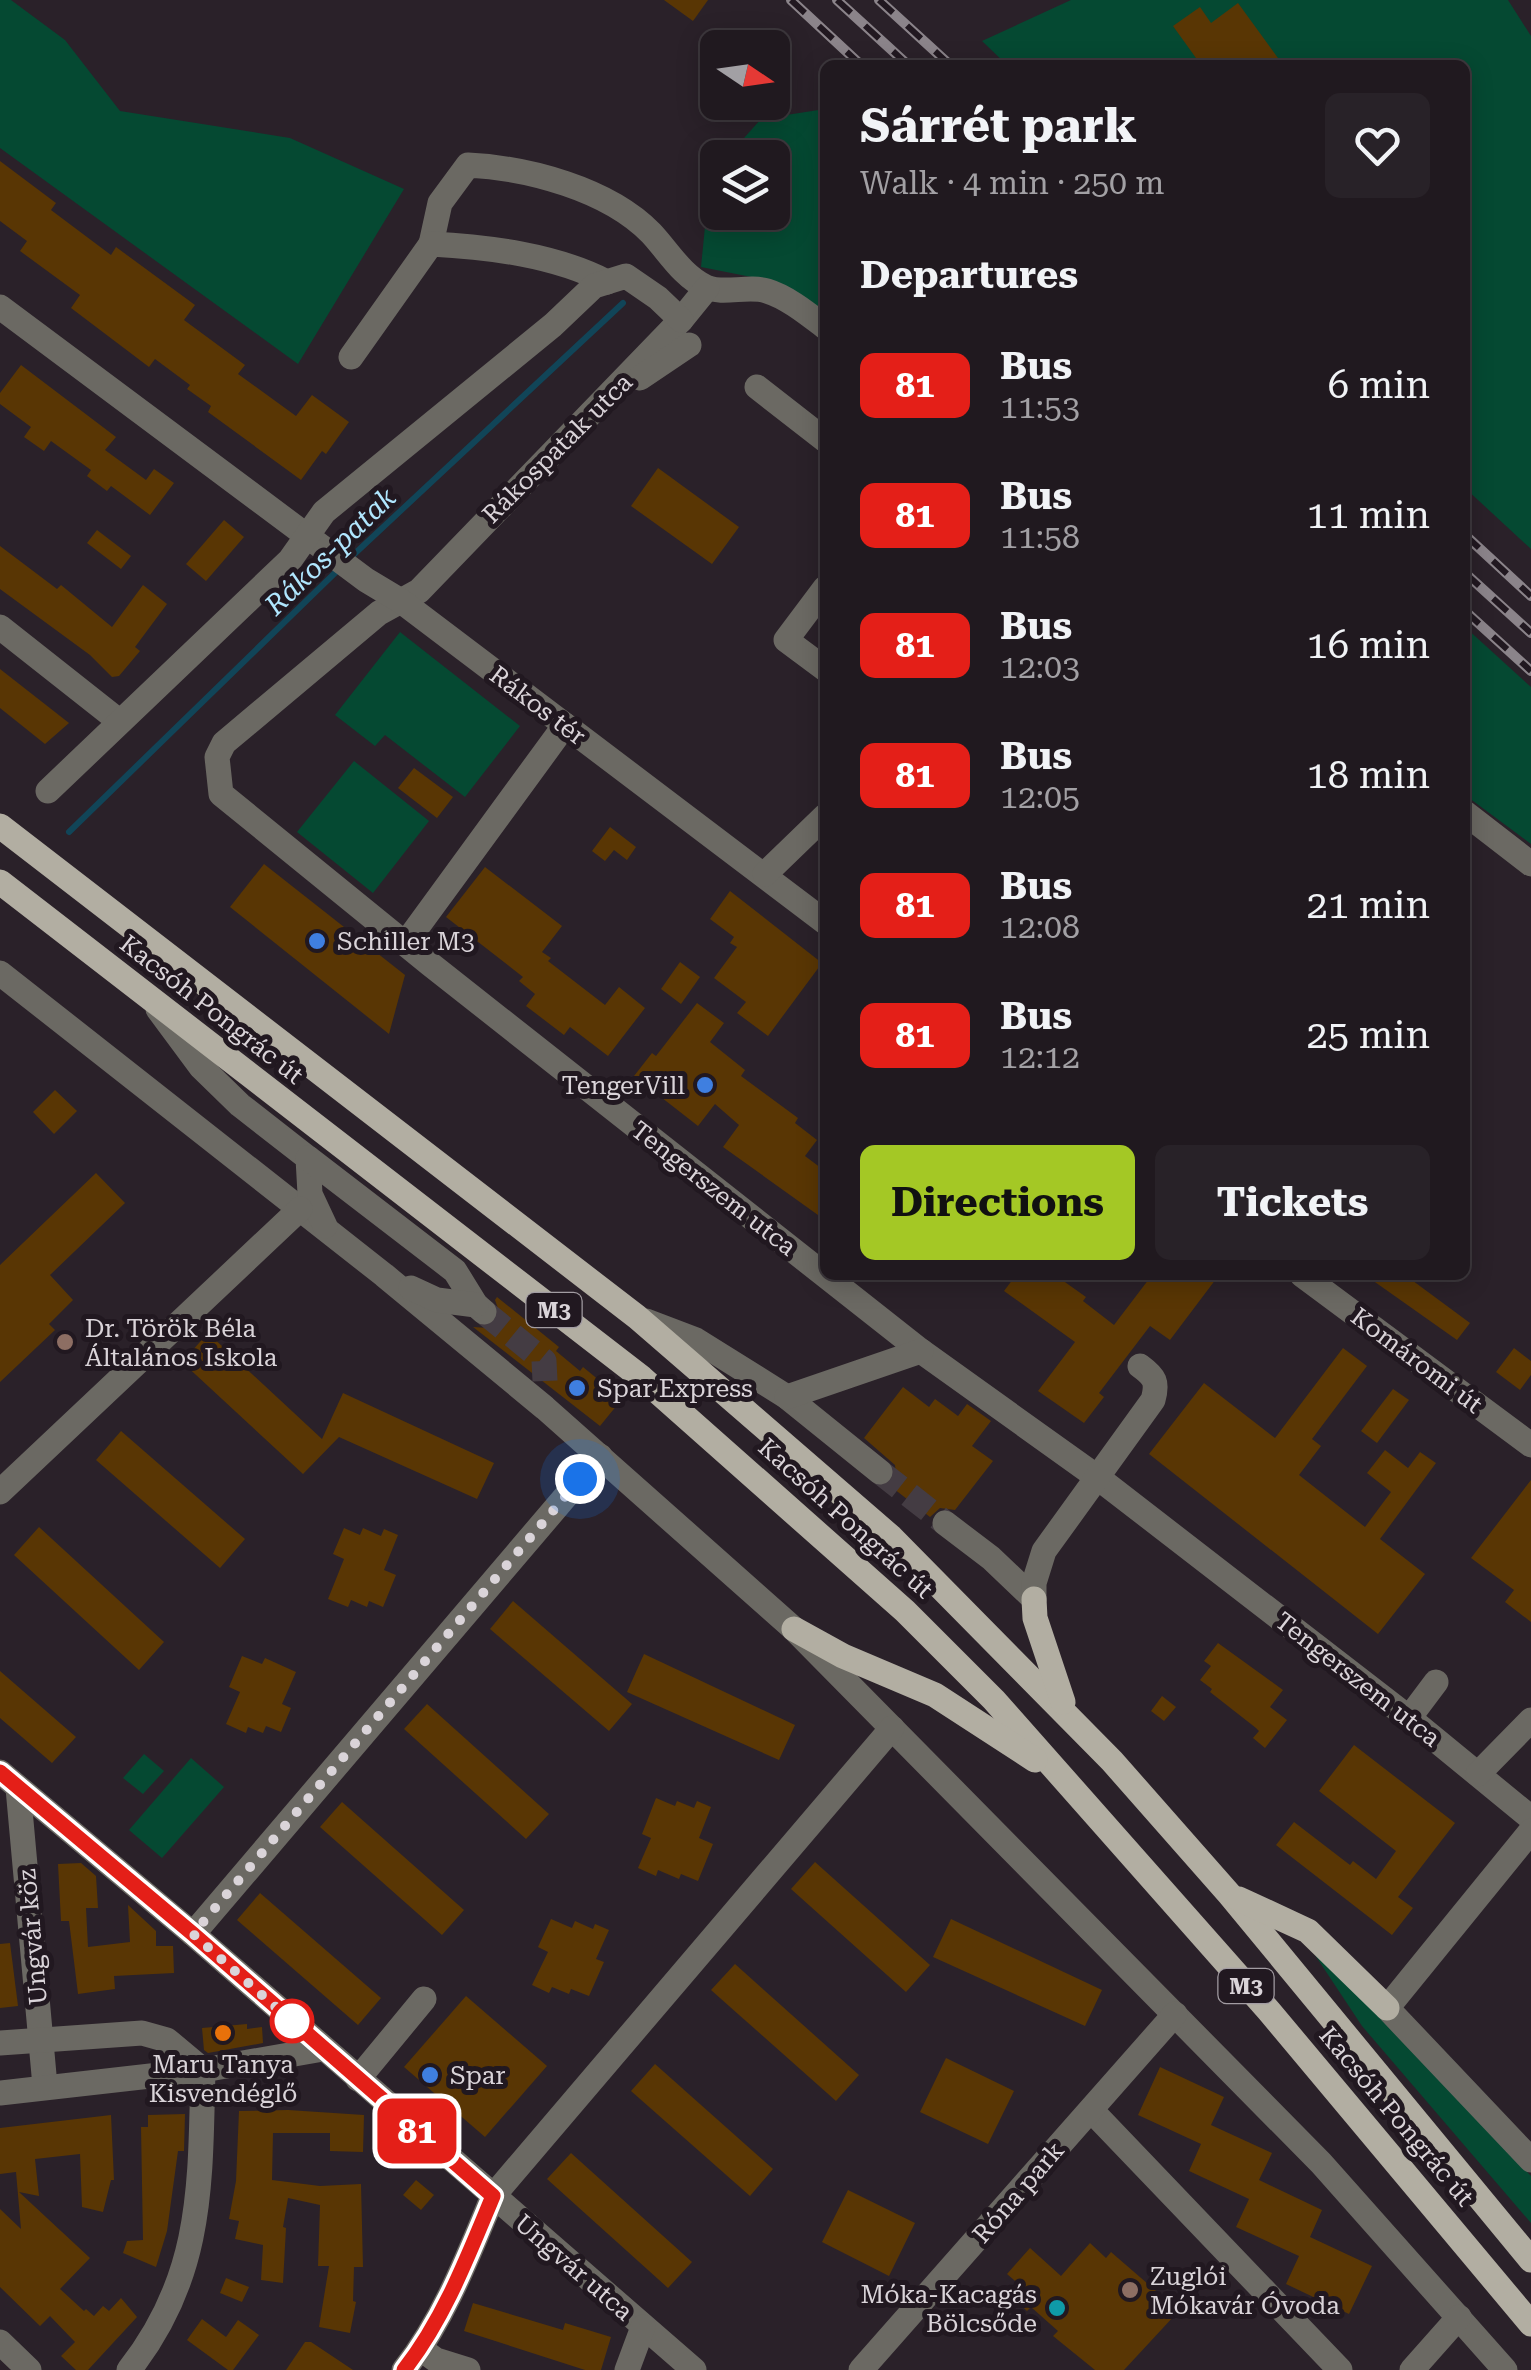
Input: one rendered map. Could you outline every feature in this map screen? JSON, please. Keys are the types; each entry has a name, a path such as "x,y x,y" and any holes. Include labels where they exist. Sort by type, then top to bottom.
{"main road":[{"name":"Kacsóh Pongrác út","path":"0,826 637,1317 892,1537 1066,1712 1230,1895 1531,2260"},
{"name":"Kacsóh Pongrác út","path":"0,882 611,1354 715,1440 905,1611 994,1700 1068,1783 1353,2108 1531,2324"},
{"path":"1034,1599 1035,1618 1066,1712"},
{"path":"794,1629 843,1656 936,1695 1068,1783"},
{"path":"1230,1895 1308,1931 1387,2008"}],"street":[{"path":"352,356 431,244 440,203 468,165 506,167 591,192 648,230 679,266 707,288 765,290 820,323"},
{"path":"431,244 513,254 584,270 607,282"},
{"path":"48,791 290,560 320,544 324,512 554,326 594,286 626,276 658,298 685,333"},
{"name":"Rákospatak utca","path":"400,601 419,591 504,499 609,395 685,333 707,288"},
{"name":"Rákos tér","path":"0,307 765,874"},
{"path":"757,387 820,436"},
{"path":"820,595 786,640 820,664"},
{"name":"Tengerszem utca","path":"400,601 379,613 224,742 217,758 221,794 820,1271"},
{"path":"0,627 119,721"},
{"path":"405,944 565,725"},
{"path":"1470,817 1531,864"},
{"path":"820,821 765,874 820,918"},
{"path":"0,973 384,1275 545,1408 794,1629 1322,2163 1505,2370"},
{"path":"155,1004 200,1067 240,1106 455,1271 480,1309 437,1300 384,1275"},
{"path":"308,1158 310,1194 329,1232"},
{"path":"0,1492 300,1209"},
{"name":"Tengerszem utca","path":"832,1280 921,1350 1097,1476 1409,1718 1531,1818"},
{"name":"Komáromi út","path":"1309,1280 1531,1444"},
{"path":"637,1317 696,1340 787,1397 880,1472"},
{"path":"787,1397 921,1350"},
{"path":"1034,1599 1034,1582 1044,1551 1153,1400 1157,1386 1154,1376 1140,1366"},
{"path":"545,1381 545,1408"},
{"path":"193,1934 600,1456"},
{"path":"945,1524 991,1558 1034,1599"},
{"path":"1409,1718 1436,1682"},
{"path":"1478,1774 1531,1720"},
{"path":"404,2370 421,2349 453,2288 493,2196 892,1728"},
{"name":"Ungvár utca","path":"9,1780 193,1934 694,2370"},
{"name":"Ungvár köz","path":"9,1780 46,2086"},
{"path":"1531,1830 1387,2008 1531,2160"},
{"path":"358,2079 424,1999"},
{"name":"Róna park","path":"862,2370 1175,2014"},
{"path":"0,2044 142,2034 168,2040 203,2070"},
{"path":"0,2093 203,2070 323,2049"},
{"path":"129,2370 178,2285 190,2247 200,2196 203,2070"},
{"path":"1090,2110 1340,2370"},
{"path":"1412,2370 1459,2317"},
{"path":"627,2370 643,2328"},
{"path":"0,2342 29,2370"},
{"path":"421,2349 436,2360 468,2370"}],"green space":[{"path":"0,0 11,0 65,40 120,111 290,138 404,189 298,364 0,148"},
{"path":"1071,0 1508,0 1531,36 1531,549 1470,493 1470,60 1002,60 982,41"},
{"path":"820,110 820,316 767,280 701,267 705,230 790,230 790,140 742,140 760,120 790,120 790,114"},
{"path":"400,632 520,726 465,797 385,735 375,746 335,715"},
{"path":"1470,632 1531,687 1531,844 1470,799"},
{"path":"354,761 429,821 373,893 297,832"},
{"path":"144,1754 164,1771 143,1794 123,1778"},
{"path":"191,1758 224,1787 162,1858 129,1830"},
{"path":"1313,1946 1531,2176 1531,2223 1362,2026 1311,1949"}],"building":[{"path":"664,0 708,0 693,21"},
{"path":"1238,3 1279,60 1197,60 1173,26 1200,7 1211,23"},
{"path":"0,161 56,203 51,210 111,255 116,247 195,305 184,320 245,365 238,374 296,416 312,395 349,422 301,480 208,412 211,406 187,389 190,385 155,359 149,367 71,308 80,295 20,251 27,241 0,221"},
{"path":"21,365 116,437 105,450 146,480 154,469 174,483 150,515 111,486 107,491 87,476 91,470 51,441 44,451 24,437 31,427 0,404 0,393"},
{"path":"658,468 739,527 712,564 631,506"},
{"path":"224,520 244,537 206,581 186,564"},
{"path":"97,530 131,556 121,569 87,543"},
{"path":"0,546 57,589 61,585 112,627 143,585 167,604 135,647 140,651 119,676 112,677 90,655 0,589"},
{"path":"0,669 69,723 45,744 0,708"},
{"path":"414,768 453,797 437,818 398,788"},
{"path":"610,827 636,847 627,860 614,850 605,861 592,851"},
{"name":"Schiller M3","path":"264,864 405,975 389,1034 230,907"},
{"path":"485,867 562,926 542,952 551,958 548,961 605,1005 619,987 645,1008 608,1056 570,1027 564,1035 526,1006 535,994 519,981 523,977 446,917"},
{"path":"730,891 820,961 768,1036 737,1013 746,1002 714,978 737,947 730,943 734,937 710,919"},
{"path":"680,962 700,977 681,1004 661,989"},
{"path":"697,1003 724,1023 710,1042 745,1070 741,1076 798,1118 795,1123 817,1140 805,1156 820,1167 820,1216 723,1147 739,1125 715,1104 698,1126 634,1076 652,1053 656,1056"},
{"path":"55,1090 77,1111 54,1134 33,1112"},
{"path":"96,1173 125,1203 50,1275 73,1300 49,1324 55,1330 0,1382 0,1265"},
{"path":"1012,1280 1062,1280 1114,1325 1148,1280 1215,1280 1170,1340 1150,1326 1099,1393 1104,1397 1084,1423 1038,1391 1075,1342 1004,1291"},
{"path":"1372,1280 1412,1280 1470,1323 1457,1340"},
{"path":"497,1297 559,1347 556,1351 580,1371 583,1367 622,1399 600,1426 473,1327 488,1328 497,1322"},
{"path":"208,1333 322,1439 343,1393 494,1463 477,1499 339,1437 303,1474 182,1362"},
{"path":"1343,1348 1367,1366 1312,1439 1321,1446 1299,1475 1365,1527 1391,1492 1367,1473 1385,1450 1408,1468 1420,1452 1436,1463 1380,1539 1425,1574 1378,1634 1149,1454 1204,1383 1275,1438"},
{"path":"1514,1348 1531,1361 1531,1375 1520,1390 1496,1372"},
{"path":"903,1387 929,1407 935,1399 958,1416 967,1404 991,1421 972,1446 993,1461 955,1510 940,1508 930,1517 889,1485 896,1475 895,1465 864,1438"},
{"path":"1393,1389 1409,1400 1377,1443 1361,1431"},
{"path":"121,1431 245,1539 220,1568 96,1460"},
{"path":"1531,1480 1531,1622 1505,1602 1514,1590 1471,1558"},
{"path":"39,1527 164,1642 139,1670 14,1555"},
{"path":"344,1528 360,1535 363,1528 381,1536 384,1529 398,1535 384,1570 396,1575 383,1607 369,1601 367,1607 351,1600 348,1607 328,1599 344,1559 333,1554"},
{"path":"513,1601 632,1704 609,1731 490,1629"},
{"path":"1218,1643 1283,1690 1270,1707 1287,1720 1265,1748 1253,1738 1259,1731 1200,1680 1211,1666 1204,1661"},
{"path":"644,1654 795,1725 779,1760 627,1692"},
{"path":"242,1656 262,1664 265,1658 296,1672 282,1704 291,1708 281,1732 266,1726 263,1733 248,1727 246,1733 226,1724 240,1692 229,1687"},
{"path":"0,1671 76,1737 52,1763 0,1718"},
{"path":"1162,1696 1176,1707 1164,1721 1151,1711"},
{"path":"427,1704 549,1814 526,1839 404,1729"},
{"path":"1354,1745 1455,1823 1398,1897 1413,1908 1392,1935 1276,1845 1294,1822 1350,1865 1353,1861 1376,1879 1396,1851 1319,1791"},
{"path":"656,1798 675,1806 677,1801 694,1808 697,1801 711,1807 699,1838 713,1844 698,1881 681,1874 679,1879 658,1870 656,1876 638,1868 651,1838 642,1834"},
{"path":"342,1802 464,1910 442,1935 320,1827"},
{"path":"815,1862 930,1965 906,1992 791,1889"},
{"path":"81,1863 96,1876 98,1908 86,1908 88,1947 130,1942 128,1905 156,1931 156,1946 173,1946 174,1973 114,1976 115,1989 78,1994 69,1921 61,1921 58,1864"},
{"path":"260,1893 381,1998 358,2025 237,1920"},
{"path":"551,1919 572,1928 575,1921 593,1929 595,1924 609,1930 596,1959 604,1962 589,1996 552,1987 549,1993 532,1985 548,1952 538,1947"},
{"path":"951,1919 1102,1990 1085,2026 933,1957"},
{"path":"10,1943 18,2006 0,2008 0,1944"},
{"path":"735,1964 859,2075 836,2101 711,1990"},
{"path":"466,1996 547,2066 485,2137 404,2067"},
{"path":"247,2024 247,2029 262,2027 263,2043 208,2053 204,2050 202,2028"},
{"path":"946,2058 1014,2091 988,2144 920,2112"},
{"path":"655,2064 773,2169 750,2196 631,2091"},
{"path":"1160,2067 1224,2097 1211,2125 1272,2153 1259,2180 1322,2210 1310,2237 1372,2266 1349,2314 1286,2284 1299,2256 1236,2227 1249,2199 1189,2171 1201,2144 1138,2115"},
{"path":"239,2111 364,2115 363,2152 330,2151 330,2133 273,2133 272,2180 320,2186 361,2184 363,2267 354,2267 356,2302 350,2333 319,2327 329,2266 318,2266 320,2205 288,2198 283,2227 283,2283 261,2280 263,2245 235,2239 239,2221 229,2219 236,2181"},
{"path":"185,2114 184,2151 178,2151 167,2231 156,2267 123,2253 127,2241 143,2240 141,2127 148,2127 148,2115"},
{"path":"111,2115 114,2180 103,2212 82,2207 80,2154 35,2159 39,2196 19,2192 90,2258 60,2289 94,2316 103,2306 109,2311 121,2298 137,2317 88,2370 76,2370 61,2356 75,2342 50,2316 40,2326 0,2287 0,2209 21,2229 16,2172 0,2174 0,2128"},
{"path":"571,2153 692,2262 668,2288 547,2179"},
{"path":"416,2180 434,2195 421,2210 403,2195"},
{"path":"848,2190 915,2223 889,2276 822,2242"},
{"path":"1090,2243 1106,2258 1111,2252 1163,2297 1159,2301 1175,2315 1124,2370 1095,2370 1053,2336 1058,2331 1031,2307 1027,2311 1013,2298 1022,2287 1007,2274 1030,2248 1061,2276"},
{"path":"226,2278 249,2287 242,2302 220,2293"},
{"path":"473,2303 563,2330 565,2323 611,2337 601,2370 585,2370 464,2331"},
{"path":"202,2319 226,2337 238,2320 259,2335 233,2370 187,2340"},
{"path":"305,2342 311,2342 353,2370 286,2370"}],"waterway":[{"name":"Rákos-patak","path":"349,559 623,303"},
{"name":"Rákos-patak","path":"69,832 340,568"}],"tunnel":[{"path":"484,1312 544,1361 545,1381"},
{"path":"880,1472 945,1523"}],"railway":[{"path":"791,0 856,60"},
{"path":"837,0 903,60"},
{"path":"879,0 945,60"},
{"path":"1470,540 1531,596"},
{"path":"1470,578 1531,633"},
{"path":"1470,616 1531,671"}],"bus line":[{"name":"81","path":"0,1772 193,1934 493,2196 453,2288 421,2349 404,2370"}],"place":[{"name":"Schiller M3","path":"317,941"},
{"name":"TengerVill","path":"705,1085"},
{"name":"Dr. Török Béla Általános Iskola","path":"65,1342"},
{"name":"Spar Express","path":"577,1388"},
{"name":"Maru Tanya Kisvendéglő","path":"223,2033"},
{"name":"Spar","path":"430,2075"},
{"name":"Zuglói Mókavár Óvoda","path":"1130,2290"},
{"name":"Móka-Kacagás Bölcsőde","path":"1057,2308"}],"route":[{"path":"292,2021 297,2026 193,1934 580,1479"}]}
